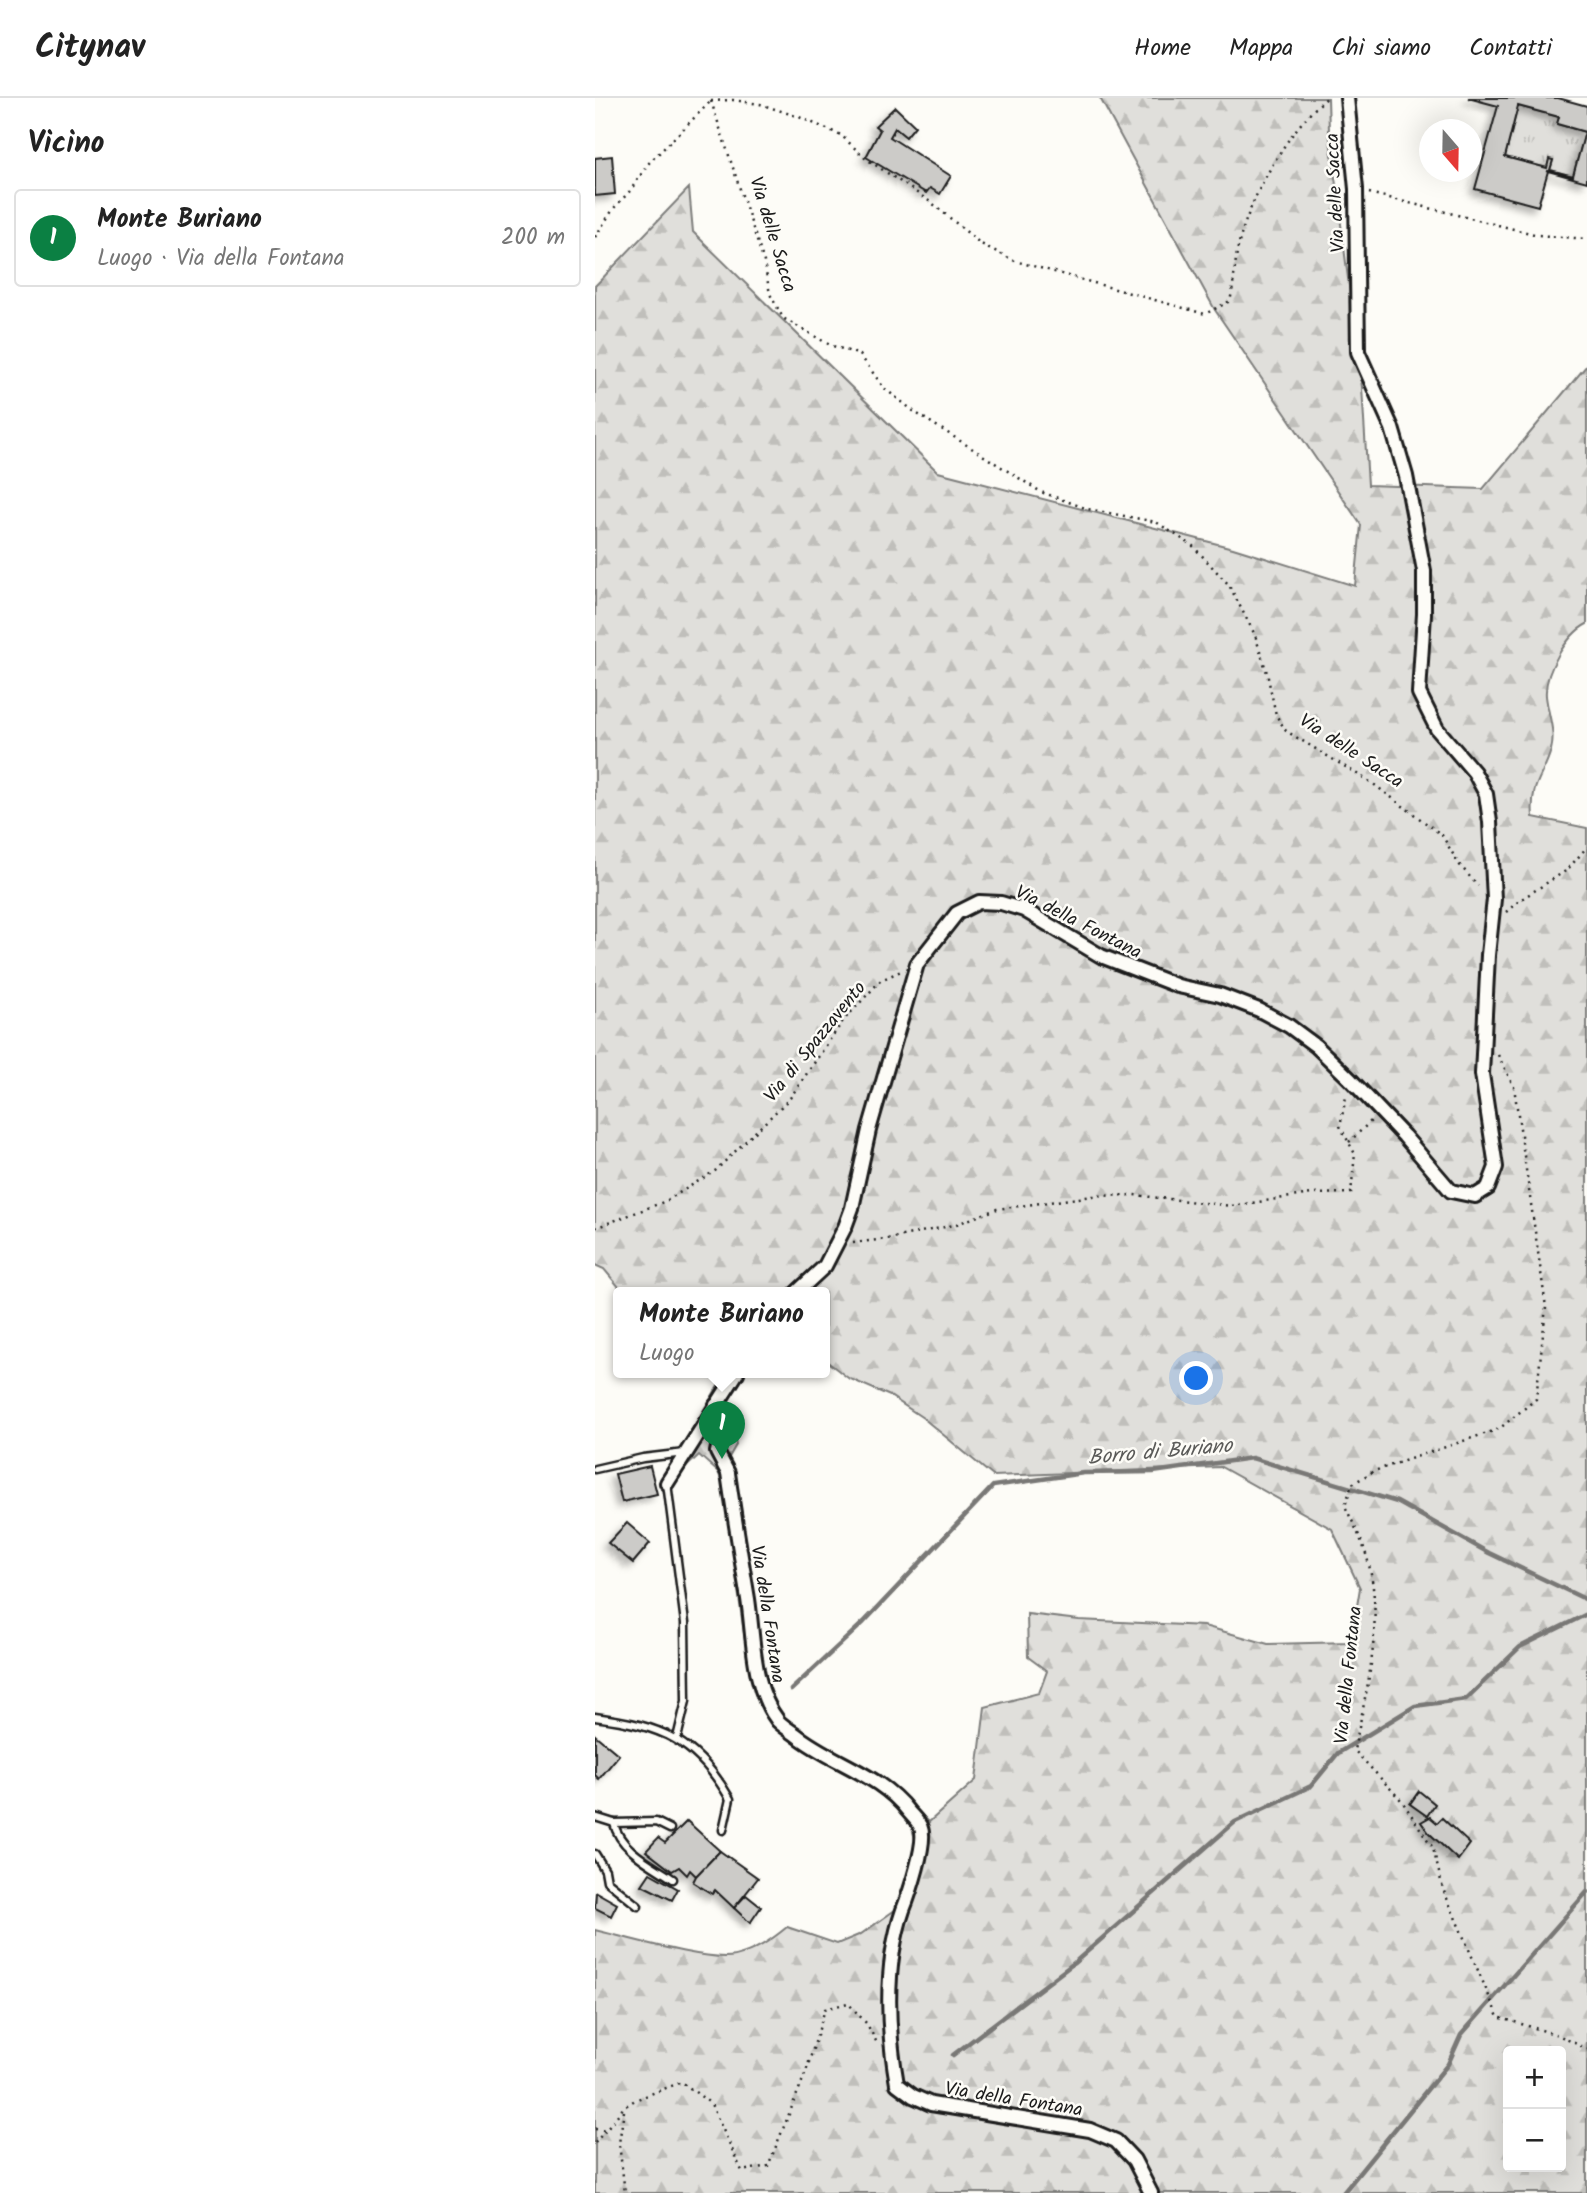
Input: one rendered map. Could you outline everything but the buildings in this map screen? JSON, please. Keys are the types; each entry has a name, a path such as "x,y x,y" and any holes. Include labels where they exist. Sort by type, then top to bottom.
{"street":[{"name":"Via delle Sacca","path":"1347,98 1356,189 1358,352 1392,428 1406,476 1424,571 1419,693 1437,729 1473,772 1486,793 1494,899"},
{"name":"Via della Fontana","path":"802,1287 825,1266 852,1208 869,1130 917,964 957,913 979,902 1001,903 1024,910 1101,956 1178,986 1220,995 1259,1010 1289,1026 1316,1046 1351,1080 1451,1191 1475,1196 1489,1188 1496,1167 1482,1074 1488,955 1494,899"},
{"path":"667,1483 734,1378"},
{"name":"Via della Fontana","path":"716,1405 722,1430 717,1452 728,1473 763,1696 779,1722 805,1742 877,1782 899,1799 922,1829 912,1886 898,1924 892,1964 889,2011 897,2084 913,2096 931,2104 1090,2130 1116,2141 1133,2160 1151,2193"},
{"path":"697,1438 717,1452"}],"lane":[{"path":"595,1469 687,1452"},
{"path":"667,1483 685,1623 686,1701 677,1738"},
{"path":"595,1717 652,1728 677,1738 717,1777 730,1799 723,1830"},
{"path":"595,1816 614,1823 656,1822 670,1829"},
{"path":"614,1823 617,1836 626,1846 673,1879"},
{"path":"595,1854 605,1870 607,1881 638,1906"}],"path":[{"path":"595,237 648,164 711,101 733,100 759,104 841,135 866,158 932,204 981,244 1015,261 1205,314 1230,301 1238,246 1247,213 1264,179 1291,138 1327,98"},
{"name":"Via delle Sacca","path":"711,101 764,262 770,294 783,318 830,345 860,355 884,388 916,413 1041,492 1088,509 1156,522 1193,546 1229,585 1255,635 1276,716 1286,732 1372,783 1442,835 1472,881 1494,899"},
{"path":"1356,189 1538,235 1587,239"},
{"path":"1493,924 1520,900 1567,870 1587,846"},
{"name":"Via di Spazzavento","path":"595,1228 666,1201 715,1171 790,1098 843,1021 881,979 917,964"},
{"name":"Via della Fontana","path":"1495,1051 1514,1087 1546,1307 1536,1399 1499,1429 1374,1471 1352,1484 1345,1506 1365,1552 1376,1608 1368,1686 1354,1750 1402,1801 1433,1848 1443,1889 1498,2017 1558,2035 1587,2049"},
{"path":"836,1244 893,1238 954,1225 997,1209 1093,1196 1134,1195 1231,1206 1311,1194 1351,1193 1355,1154 1340,1126 1351,1080"},
{"path":"1349,1142 1381,1112"},
{"path":"595,2143 624,2107 682,2082 711,2104 742,2171 768,2166 806,2072 825,2009 848,2003 867,2024 879,2048"},
{"path":"624,2107 619,2143 625,2193"},
{"path":"595,2129 606,2130"}],"green space":[{"path":"1100,98 1328,98 1329,131 1362,387 1368,485 1483,489 1587,365 1587,624 1565,645 1549,676 1546,696 1552,743 1548,760 1535,788 1533,817 1587,828 1587,2193 595,2193 595,1930 687,1952 723,1957 735,1956 756,1948 787,1927 837,1944 861,1934 902,1905 916,1843 911,1824 898,1805 874,1786 829,1764 790,1736 763,1703 747,1656 724,1486 718,1472 699,1455 681,1472 683,1444 723,1378 741,1378 728,1397 736,1445 728,1459 765,1688 785,1722 801,1735 894,1787 929,1822 976,1780 985,1707 1039,1693 1047,1671 1028,1657 1027,1614 1079,1620 1204,1626 1268,1644 1351,1642 1360,1588 1332,1529 1221,1467 993,1476 923,1418 890,1396 848,1378 830,1364 830,1287 619,1287 604,1269 595,1265 595,286 689,188 693,232 938,472 1233,548 1355,586 1361,525 1215,310"},
{"path":"1518,106 1559,117 1557,124 1585,132 1573,176 1550,170 1553,161 1549,160 1547,168 1505,157"}],"waterway":[{"name":"Borro di Buriano","path":"791,1690 864,1622 993,1486 1084,1473 1153,1472 1252,1458 1397,1502 1489,1553 1587,1600"},
{"path":"953,2055 1074,1963 1235,1822 1311,1786 1338,1753 1415,1706 1466,1699 1520,1647 1587,1614"},
{"path":"1343,2193 1448,2064 1461,2035 1587,1892"}],"place":[{"name":"Monte Buriano","path":"722,1459"}]}
